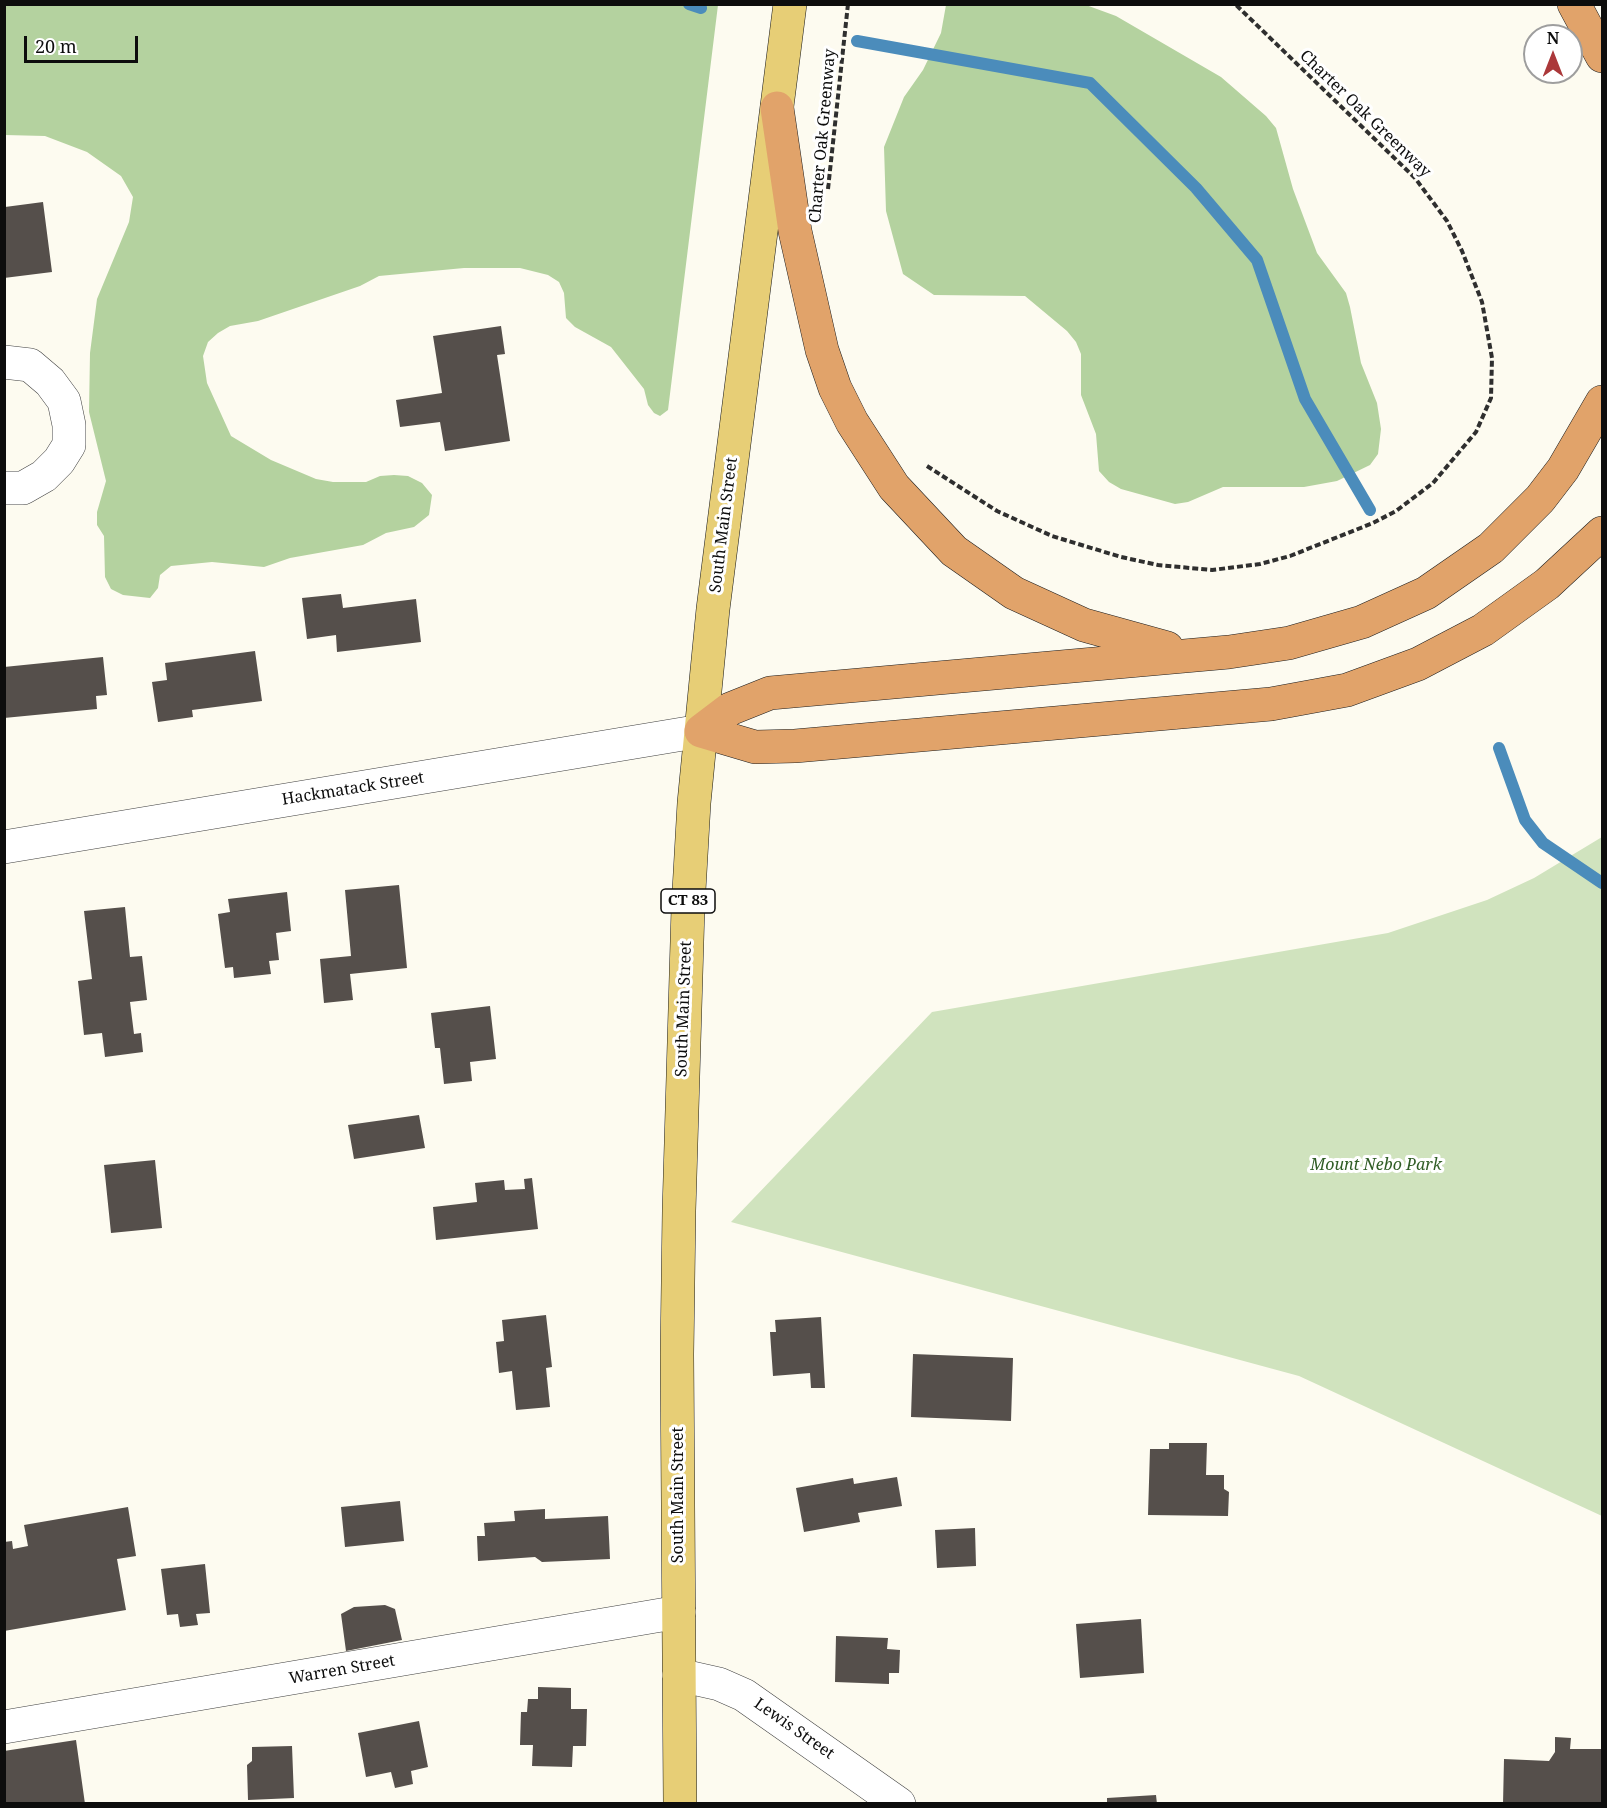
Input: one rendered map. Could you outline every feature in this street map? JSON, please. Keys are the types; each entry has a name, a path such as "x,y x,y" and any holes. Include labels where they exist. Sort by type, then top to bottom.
{"highway":[{"path":"1574,4 1602,56"},
{"path":"777,108 795,231 822,350 852,422 894,487 954,551 993,580 1035,604 1084,625 1138,642 1163,647 1229,652"},
{"path":"700,731 730,709 770,693 1229,652 1289,643 1338,630 1385,613 1449,580 1491,548 1540,499 1584,437 1602,402"},
{"path":"700,731 755,747 795,746 1271,704 1347,690 1418,664 1483,630 1547,584 1602,533"}],"main road":[{"name":"South Main Street","path":"680,1803 677,1354 688,908 700,731 790,4"}],"street":[{"path":"4,362 30,366 50,382 64,401 69,425 69,445 59,461 44,477 23,488 4,488"},
{"name":"Hackmatack Street","path":"4,847 700,731"},
{"name":"Warren Street","path":"4,1727 679,1612"},
{"name":"Lewis Street","path":"679,1675 719,1684 744,1695 899,1803"}],"path":[{"name":"Charter Oak Greenway","path":"827,201 848,4"},
{"name":"Charter Oak Greenway","path":"920,460 963,491 997,511 1052,536 1121,557 1158,565 1212,570 1260,564 1290,556 1373,523 1396,511 1433,483 1470,440 1491,398 1492,358 1487,322 1474,278 1447,221 1415,178 1235,4"}],"green space":[{"path":"4,5 718,5 668,410 660,416 654,413 648,405 644,389 611,347 575,327 566,318 564,293 559,282 548,275 520,268 464,268 379,276 360,286 258,321 230,326 218,333 208,342 203,356 207,383 231,436 271,460 316,479 333,482 366,482 380,476 408,476 422,483 432,495 429,515 414,527 386,533 363,545 290,558 264,567 212,562 171,566 160,575 158,588 150,598 123,595 111,589 105,577 104,536 97,525 97,512 106,481 89,412 90,353 97,299 129,222 133,197 121,176 87,152 45,136 5,135"},
{"path":"946,5 1086,5 1116,16 1221,77 1266,116 1276,128 1293,189 1317,253 1346,293 1361,363 1377,403 1381,429 1378,454 1370,465 1337,481 1304,487 1223,487 1188,502 1175,504 1121,489 1109,482 1099,471 1096,434 1081,395 1081,354 1076,342 1067,331 1025,296 934,295 903,274 886,211 884,147 904,97 923,70 941,33"},
{"name":"Mount Nebo Park","path":"1602,837 1602,1516 1299,1376 731,1222 932,1012 1388,933 1487,900 1534,878"}],"building":[{"path":"43,202 52,272 4,278 5,207"},
{"path":"501,326 505,354 497,355 510,441 445,451 440,422 400,427 396,400 442,393 433,336"},
{"path":"341,594 343,608 416,599 421,642 337,652 336,635 307,639 302,598"},
{"path":"255,651 262,701 192,710 193,717 158,722 152,682 167,680 165,663"},
{"path":"103,657 107,695 96,696 97,709 4,718 4,667"},
{"path":"399,885 407,968 350,974 353,1000 324,1003 320,959 351,956 345,890"},
{"path":"287,892 291,931 276,933 279,960 269,961 271,974 234,978 233,967 225,968 218,914 230,912 228,899"},
{"path":"125,907 130,957 142,956 147,1000 130,1002 134,1034 141,1033 143,1052 105,1057 102,1033 84,1035 78,981 92,979 84,911"},
{"path":"490,1006 496,1059 470,1062 472,1081 444,1084 440,1048 435,1048 431,1013"},
{"path":"419,1115 425,1148 354,1159 348,1125"},
{"path":"155,1160 162,1228 111,1233 104,1165"},
{"path":"532,1178 538,1229 436,1240 433,1207 477,1202 475,1183 504,1180 505,1190 525,1189 524,1179"},
{"path":"546,1315 552,1367 546,1368 550,1407 516,1410 512,1371 499,1373 496,1342 504,1341 502,1320"},
{"path":"821,1317 825,1388 811,1388 810,1373 773,1376 770,1332 776,1332 775,1320"},
{"path":"913,1354 1013,1358 1011,1421 911,1417"},
{"path":"1169,1443 1207,1443 1206,1475 1224,1475 1224,1489 1229,1492 1228,1516 1148,1515 1150,1449 1169,1449"},
{"path":"897,1477 902,1506 858,1513 860,1522 804,1532 796,1488 853,1478 854,1484"},
{"path":"400,1501 404,1541 345,1547 341,1507"},
{"path":"128,1507 136,1556 117,1559 126,1610 4,1631 4,1542 12,1541 13,1549 28,1546 24,1525"},
{"path":"545,1509 545,1519 608,1516 610,1559 542,1562 535,1557 478,1561 477,1536 485,1536 484,1523 515,1521 514,1511"},
{"path":"975,1528 976,1566 937,1568 935,1530"},
{"path":"205,1564 210,1613 196,1614 198,1625 180,1627 178,1614 167,1615 161,1569"},
{"path":"385,1605 395,1609 402,1640 346,1651 341,1614 354,1607"},
{"path":"1141,1619 1144,1673 1080,1678 1076,1624"},
{"path":"836,1636 888,1638 887,1649 900,1650 899,1673 889,1673 889,1684 835,1682"},
{"path":"538,1687 571,1688 571,1709 587,1709 586,1746 573,1746 572,1767 532,1766 533,1745 520,1745 521,1712 527,1712 528,1699 538,1699"},
{"path":"419,1721 428,1767 411,1771 413,1784 395,1788 391,1772 366,1777 358,1733"},
{"path":"1555,1737 1571,1738 1570,1749 1602,1749 1602,1804 1503,1804 1504,1759 1549,1761 1555,1752"},
{"path":"76,1740 85,1804 4,1804 4,1751"},
{"path":"292,1746 294,1798 248,1800 247,1765 252,1761 252,1747"},
{"path":"1156,1795 1157,1804 1107,1804 1107,1798"}],"waterway":[{"path":"689,4 701,8"},
{"path":"857,41 1090,83 1196,188 1257,260 1305,399 1370,510"},
{"path":"1499,748 1525,820 1543,843 1602,883"}]}
